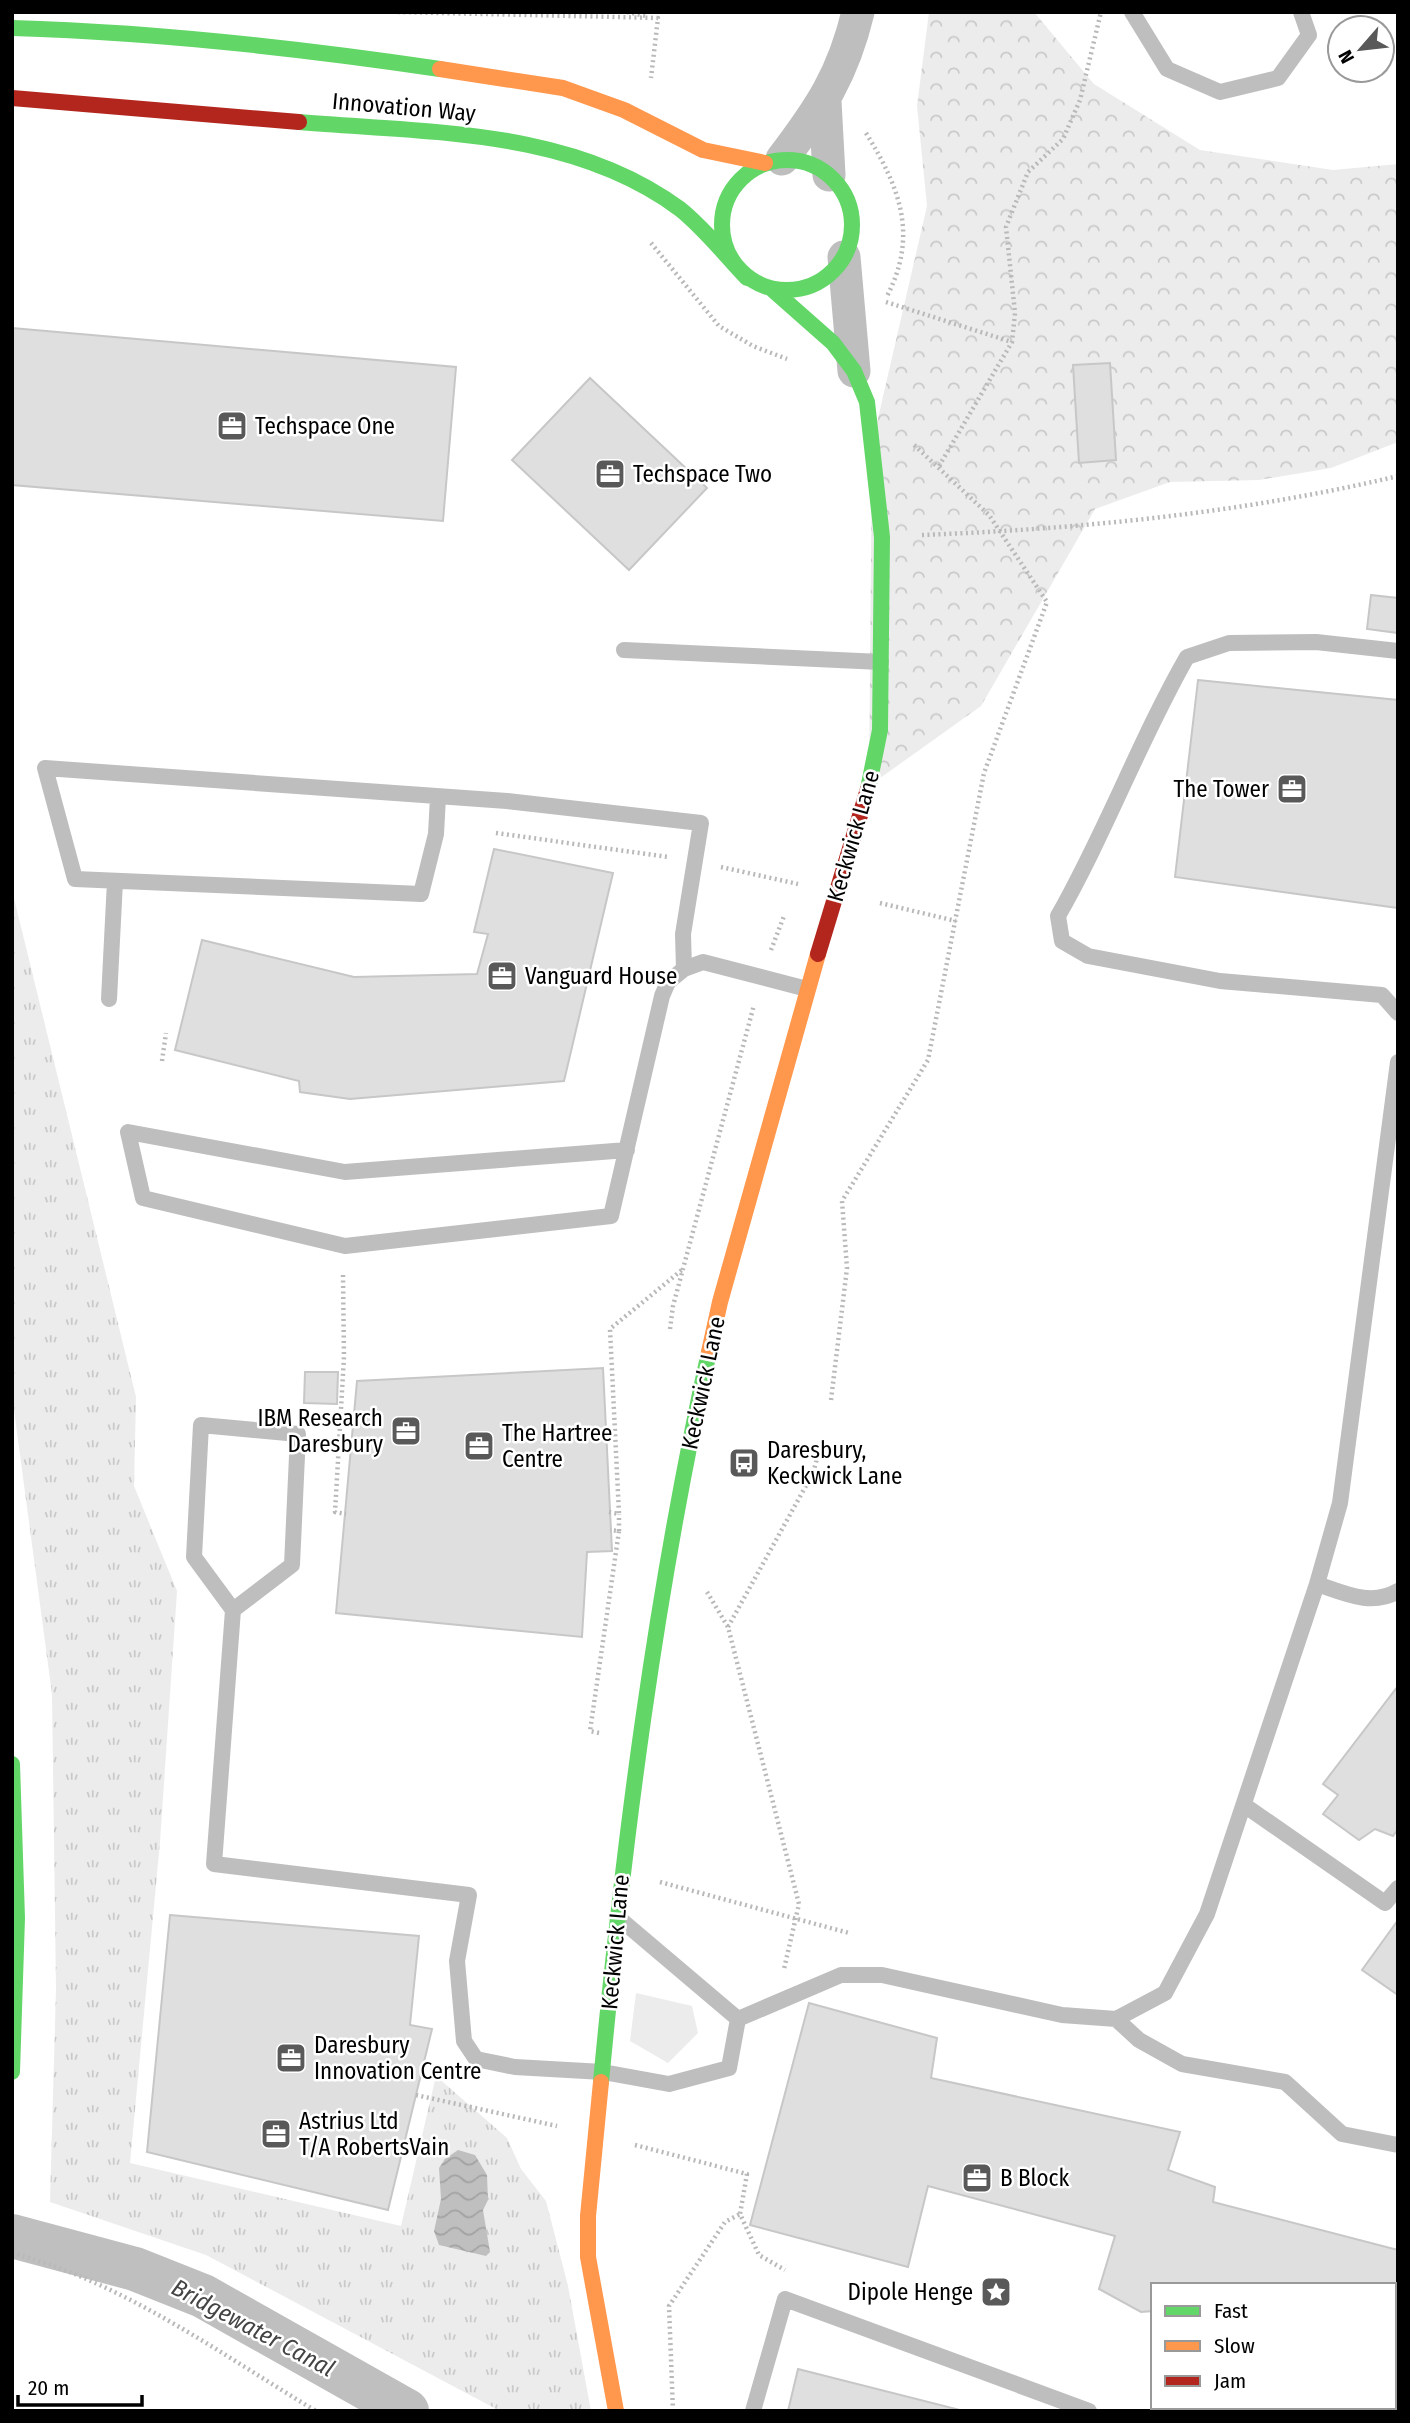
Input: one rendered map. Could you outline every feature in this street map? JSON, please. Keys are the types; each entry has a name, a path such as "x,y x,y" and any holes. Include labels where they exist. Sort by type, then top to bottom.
{"street":[{"path":"774,161 816,167 844,192 852,213 852,236 845,257 832,273 814,285 794,290 773,289 747,278 733,263 724,245 721,225 724,205 734,187 748,173 774,161 825,102 849,48 858,12"},
{"name":"Innovation Way","path":"12,28 86,30 299,48 563,88 624,110 703,150 774,161"},
{"name":"Innovation Way","path":"12,98 504,139 570,152 620,171 680,210 747,278"},
{"path":"825,102 829,176"},
{"name":"Keckwick Lane","path":"845,257 854,371"},
{"name":"Keckwick Lane","path":"616,2411 588,2257 591,2168 644,1706 699,1398 720,1302 807,989 869,786 880,730 882,537 867,402 854,371 833,343 773,289"},
{"path":"12,1764 17,1847 17,1996 12,2071"}],"lane":[{"path":"1132,12 1167,69 1220,92 1278,78 1309,35 1301,12"},
{"path":"1398,651 1316,642 1229,643 1187,657 1161,702 1130,774 1058,916 1062,941 1088,956 1220,981 1382,995 1398,1013"},
{"path":"624,650 881,662"},
{"path":"438,797 436,834 421,894 75,879 45,768 507,801 701,823 683,934 684,969"},
{"path":"109,999 115,881"},
{"path":"627,1150 345,1172 128,1132 142,1198 345,1246 611,1216 627,1150 662,996 668,982 684,969 703,962 807,989"},
{"path":"738,2019 841,1975 881,1975 1062,2015 1116,2019 1165,1993 1207,1914 1317,1584 1340,1503 1397,1072"},
{"path":"233,1610 292,1565 298,1434 201,1425 194,1557 233,1610 214,1864 469,1895 457,1961 464,2041 476,2059 515,2067 603,2072 668,2084 729,2068 738,2019"},
{"path":"1317,1584 1356,1597 1378,1600 1398,1591"},
{"path":"1244,1805 1385,1903 1398,1888"},
{"path":"618,1917 738,2019"},
{"path":"1116,2019 1139,2040 1182,2064 1284,2082 1342,2134 1398,2145"},
{"path":"753,2411 785,2299 1089,2411"}],"path":[{"path":"398,12 659,15"},
{"path":"627,12 659,15"},
{"path":"939,466 1012,342 1015,313 1006,227 1028,172 1063,139 1080,100 1101,12"},
{"path":"649,91 659,15"},
{"path":"866,122 866,131 887,167 903,214 904,247 881,313"},
{"path":"651,243 719,326 793,364"},
{"path":"885,302 1012,342"},
{"path":"831,1399 847,1268 842,1201 928,1060 984,773 1047,602 989,515 939,466 905,439"},
{"path":"882,537 1000,532 1315,496 1398,476"},
{"path":"436,834 475,830 693,861 797,884"},
{"path":"880,903 956,921"},
{"path":"162,1061 166,1033"},
{"path":"611,1735 590,1731 619,1531 610,1329 683,1269"},
{"path":"342,1298 344,1357 335,1511 346,1514"},
{"path":"728,1628 813,1473 821,1444"},
{"path":"609,1512 619,1514"},
{"path":"610,1530 619,1531"},
{"path":"702,1585 728,1628 799,1904 775,2003"},
{"path":"651,1880 849,1933"},
{"path":"416,2095 564,2128"},
{"path":"628,2143 747,2174 740,2214 760,2255 785,2268 785,2299"},
{"path":"673,2411 669,2306 725,2222 740,2214"},
{"path":"12,2253 55,2264 127,2298 316,2411"}],"green space":[{"path":"929,12 1034,12 1094,84 1200,150 1333,170 1398,164 1398,442 1331,468 1259,480 1170,482 1095,509 981,706 869,786 872,444 927,206 917,106"},
{"path":"12,890 136,1397 134,1486 177,1591 160,1842 130,2163 401,2226 436,2076 507,2138 521,2169 546,2201 568,2286 591,2411 500,2411 206,2255 50,2202 56,1989 52,1694 12,1395"},
{"path":"636,1993 692,2006 698,2033 668,2063 630,2041"}],"water":[{"path":"458,2150 475,2155 487,2175 488,2200 483,2210 490,2252 486,2256 439,2245 434,2231 441,2199 439,2168 445,2159"}],"building":[{"name":"Techspace One","path":"12,328 456,367 443,521 12,485"},
{"path":"1110,363 1116,460 1079,463 1073,365"},
{"name":"Techspace Two","path":"590,378 707,488 629,570 512,460"},
{"path":"1371,595 1398,598 1398,633 1367,629"},
{"name":"The Tower","path":"1198,680 1398,700 1398,908 1175,877"},
{"name":"Vanguard House","path":"494,849 613,873 564,1081 350,1099 300,1092 299,1081 175,1050 202,940 354,977 477,974 488,934 474,932"},
{"name":"The Hartree Centre","path":"603,1368 612,1551 587,1552 582,1637 336,1613 357,1381"},
{"path":"305,1372 338,1372 337,1404 304,1403"},
{"path":"1398,1686 1398,1829 1393,1836 1375,1829 1359,1840 1323,1814 1338,1795 1323,1784"},
{"name":"Daresbury Innovation Centre","path":"170,1915 419,1936 410,2025 432,2029 388,2210 147,2152"},
{"path":"1398,1920 1398,1995 1362,1970"},
{"name":"B Block","path":"809,2003 937,2038 931,2078 1180,2132 1168,2170 1215,2187 1213,2202 1398,2250 1398,2361 1396,2283 1151,2283 1151,2311 1141,2312 1099,2289 1115,2236 928,2186 908,2267 750,2225"},
{"path":"798,2369 960,2410 960,2411 788,2411"}],"waterway":[{"name":"Bridgewater Canal","path":"12,2236 135,2269 203,2296 407,2411"}],"traffic: fast":[{"path":"12,28 227,42 440,69"},
{"path":"299,122 497,139 592,163 638,182 680,209 747,278"},
{"path":"787,160 812,165 833,179 847,200 852,225 847,250 833,271 812,285 787,290 762,285 741,271 727,250 722,225 727,200 741,179 762,165 787,160"},
{"path":"773,290 833,343 854,371 867,402 882,537 880,730 868,789"},
{"path":"601,2082 620,1898 644,1715 673,1533 709,1352"},
{"path":"12,1764 17,1918 12,2072"}],"traffic: slow":[{"path":"440,69 563,88 624,110 703,150 765,163"},
{"path":"709,1352 720,1302 818,954"},
{"path":"601,2082 588,2216 588,2257 616,2411"}],"traffic: jam":[{"path":"12,98 299,122"},
{"path":"818,954 868,789"}],"place":[{"name":"Techspace One","path":"232,426"},
{"name":"Techspace Two","path":"610,474"},
{"name":"The Tower","path":"1292,789"},
{"name":"Vanguard House","path":"502,976"},
{"name":"IBM Research Daresbury","path":"406,1431"},
{"name":"The Hartree Centre","path":"479,1446"},
{"name":"Daresbury, Keckwick Lane","path":"744,1463"},
{"name":"Daresbury Innovation Centre","path":"291,2058"},
{"name":"Astrius Ltd T/A RobertsVain","path":"276,2134"},
{"name":"B Block","path":"977,2178"},
{"name":"Dipole Henge","path":"996,2292"}]}
